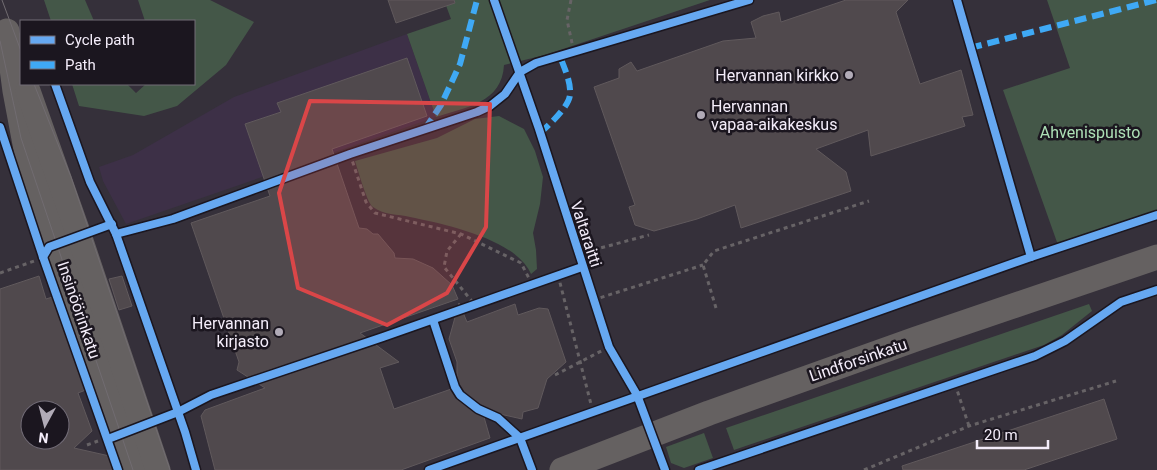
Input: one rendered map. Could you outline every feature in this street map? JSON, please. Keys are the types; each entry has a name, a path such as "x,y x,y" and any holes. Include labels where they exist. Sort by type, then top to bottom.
{"street":[{"name":"Insinöörinkatu","path":"3,21 20,69"},
{"name":"Insinöörinkatu","path":"3,21 28,160 134,470"},
{"name":"Insinöörinkatu","path":"26,85 158,470"},
{"name":"Lindforsinkatu","path":"562,470 718,409 1157,257"}],"path":[{"path":"571,0 567,20 570,53 583,49"},
{"path":"340,158 353,153 366,202 375,213 461,234 521,263 528,285 540,281"},
{"path":"593,300 703,265 714,251 869,201"},
{"path":"461,234 447,251 444,267 471,306 484,301"},
{"path":"579,257 649,235"},
{"path":"0,273 43,257"},
{"path":"703,265 716,308"},
{"path":"549,278 566,272"},
{"path":"558,275 593,412"},
{"path":"606,338 614,355"},
{"path":"555,375 609,347"},
{"path":"946,387 964,381"},
{"path":"864,470 969,426 1116,381"},
{"path":"955,384 969,426"},
{"path":"584,415 602,408"}],"highlighted area":[{"path":"310,101 490,104 486,227 447,293 387,325 298,288 279,193"}],"shaded area":[{"path":"407,34 436,117 126,224 103,181 99,167 133,155 234,97"}],"green space":[{"path":"44,0 85,0 94,20 51,20"},
{"path":"138,0 210,0 254,22 226,65 177,106 144,116 79,106 72,85 128,85 136,93 145,85 195,85 195,20 145,20"},
{"path":"444,0 710,0 545,55 504,65 502,78 490,96 481,102 436,117 407,34 451,19"},
{"name":"Ahvenispuisto","path":"1047,0 1157,0 1157,212 1058,245 1003,90 1070,68"},
{"path":"499,116 524,129 535,151 543,177 540,204 533,233 537,269 531,274 523,262 511,251 495,242 441,224 377,210 368,199 355,161 437,138 475,119"},
{"path":"1089,304 1092,311 1062,335 1044,345 734,450 726,428"},
{"path":"704,433 713,458 684,468 671,463 666,447"}],"building":[{"path":"388,0 454,0 455,3 396,23"},
{"name":"Hervannan vapaa-aikakeskus","path":"846,0 908,0 896,12 920,84 961,70 973,115 962,117 965,126 871,156 868,130 816,149 846,172 851,191 741,228 735,205 697,219 654,231 635,225 629,207 635,205 594,87 619,78 619,69 631,62 637,71 723,41 756,38 751,22 763,16 779,12 781,22"},
{"path":"407,58 427,116 332,149 359,228 367,229 373,234 378,234 394,253 395,258 413,259 433,268 452,285 458,299 360,333 399,362 380,368 394,409 457,387 457,362 449,339 459,303 467,322 515,304 518,315 539,308 548,309 566,362 547,379 538,408 523,412 522,419 482,410 490,438 401,470 215,470 201,416 205,410 265,388 237,370 239,362 191,223 270,196 245,124 281,112 277,103"},
{"path":"39,276 46,299 59,295 91,388 78,393 92,431 74,448 114,457 119,470 0,470 0,289"},
{"path":"122,276 132,306 119,310 109,279"},
{"path":"1104,399 1117,439 1024,470 903,470 902,466"}],"tram line":[{"path":"2,0 20,48"},
{"path":"0,41 21,138 133,470"},
{"path":"34,85 71,177 170,470"}],"marked path":[{"path":"425,129 441,105 460,64 477,0"},
{"path":"970,48 1156,0"},
{"path":"540,133 558,115 569,99 569,84 560,56"}],"cycle path":[{"name":"Valtaraitti","path":"494,0 539,129 609,347 637,395 665,470"},
{"path":"116,234 173,219 350,154 477,112 490,106 505,94 520,72 536,63 749,0"},
{"path":"957,0 1031,257"},
{"path":"55,85 90,182 116,234 185,432 196,470"},
{"path":"0,127 43,257 118,470"},
{"path":"429,470 1031,257 1157,215"},
{"path":"43,257 49,247 112,224"},
{"name":"Valtaraitti","path":"108,439 178,412 211,395 582,267"},
{"path":"699,470 1035,356 1065,341 1121,302 1157,290"},
{"path":"433,320 455,387 460,395 478,409 498,418 520,438 532,470"}],"place":[{"name":"Hervannan kirkko","path":"849,75"},
{"name":"Hervannan vapaa-aikakeskus","path":"701,115"},
{"name":"Hervannan kirjasto","path":"279,332"}]}
